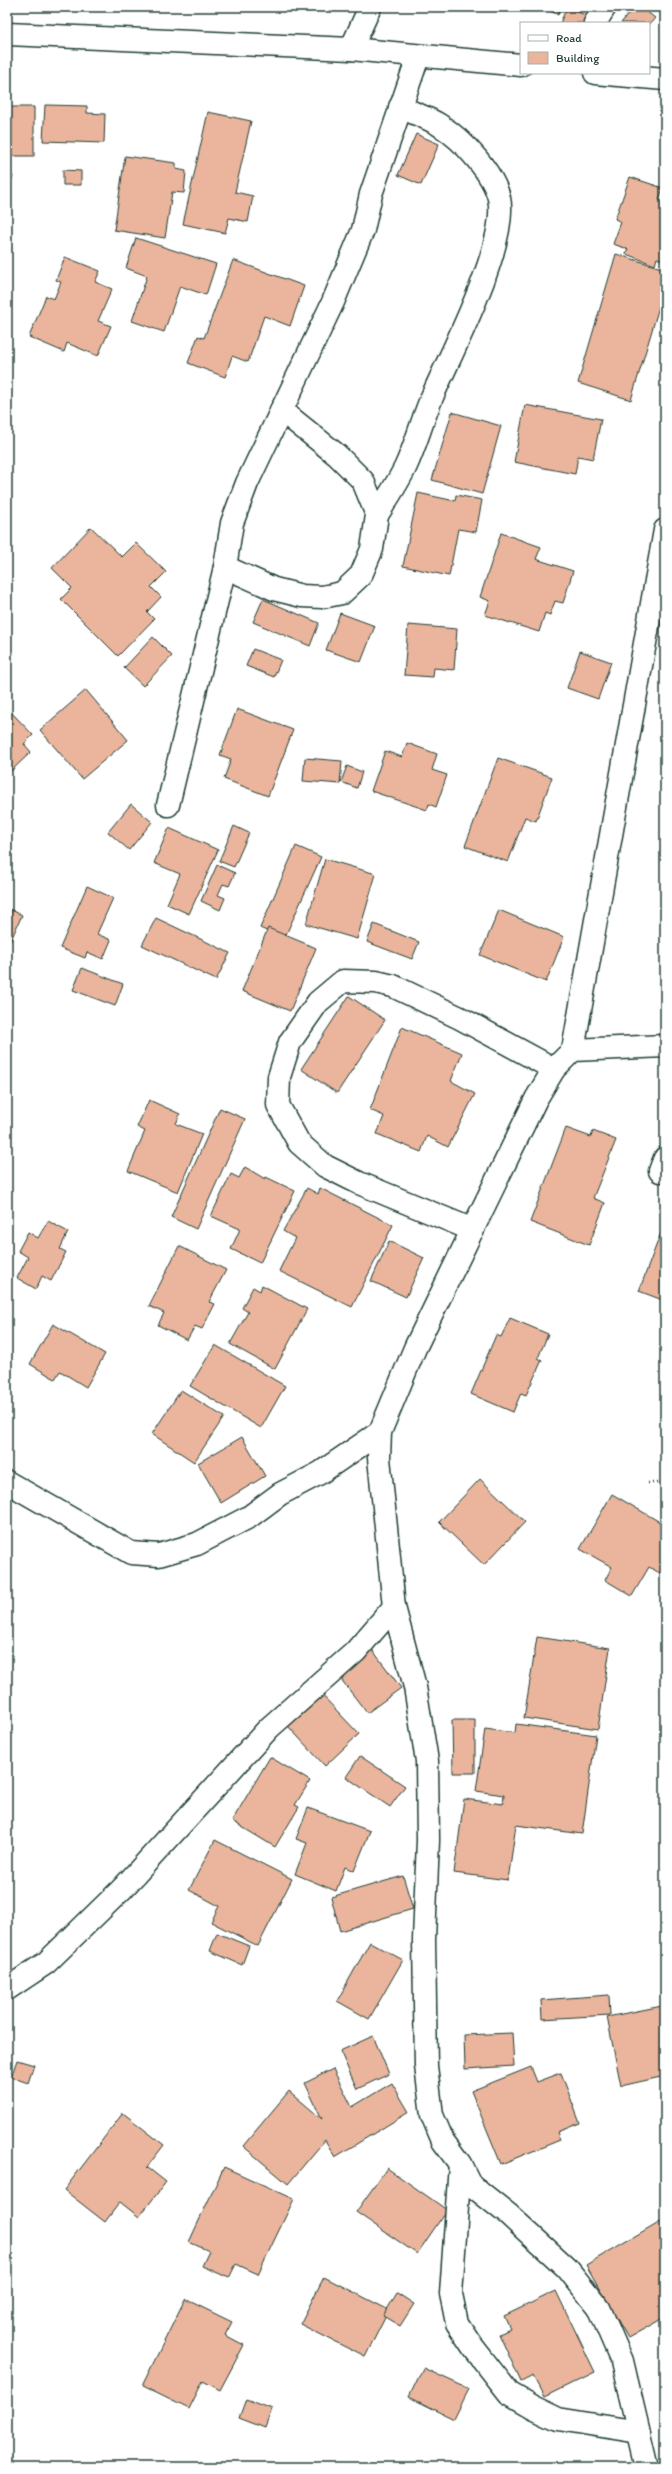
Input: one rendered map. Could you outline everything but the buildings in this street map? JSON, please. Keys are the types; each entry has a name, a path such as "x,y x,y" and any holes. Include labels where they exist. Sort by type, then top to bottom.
{"street":[{"path":"351,49 370,7"},
{"path":"596,22 605,7"},
{"path":"7,34 351,49 520,65"},
{"path":"168,805 225,567 232,523 247,483 333,302 363,230 371,194 418,56"},
{"path":"607,74 665,79"},
{"path":"225,567 274,589 302,596 322,597 342,593 361,575 372,549 378,515 405,468 432,396 448,366 477,296 499,228 499,199 488,174 471,152 441,126 400,107"},
{"path":"281,410 337,455 363,481 378,515"},
{"path":"646,2467 622,2361 599,2308 567,2268 509,2215 470,2184 460,2164 443,2141 432,2115 426,2066 424,1940 428,1840 427,1760 414,1687 394,1607 380,1458 380,1432 415,1348 536,1098 554,1069 573,1050 665,530"},
{"path":"473,1230 359,1183 325,1166 299,1143 278,1105 279,1078 290,1042 318,1002 343,981 376,982 393,986 453,1014 554,1069"},
{"path":"573,1050 665,1046"},
{"path":"8,1482 131,1554 159,1555 197,1544 249,1517 280,1494 320,1473 380,1432"},
{"path":"7,1989 46,1963 122,1889 269,1728 355,1652 394,1607"},
{"path":"460,2164 451,2294 457,2323 473,2347 509,2393 533,2407 558,2419 639,2432"}],"path":[{"path":"648,1483 665,1484"}]}
